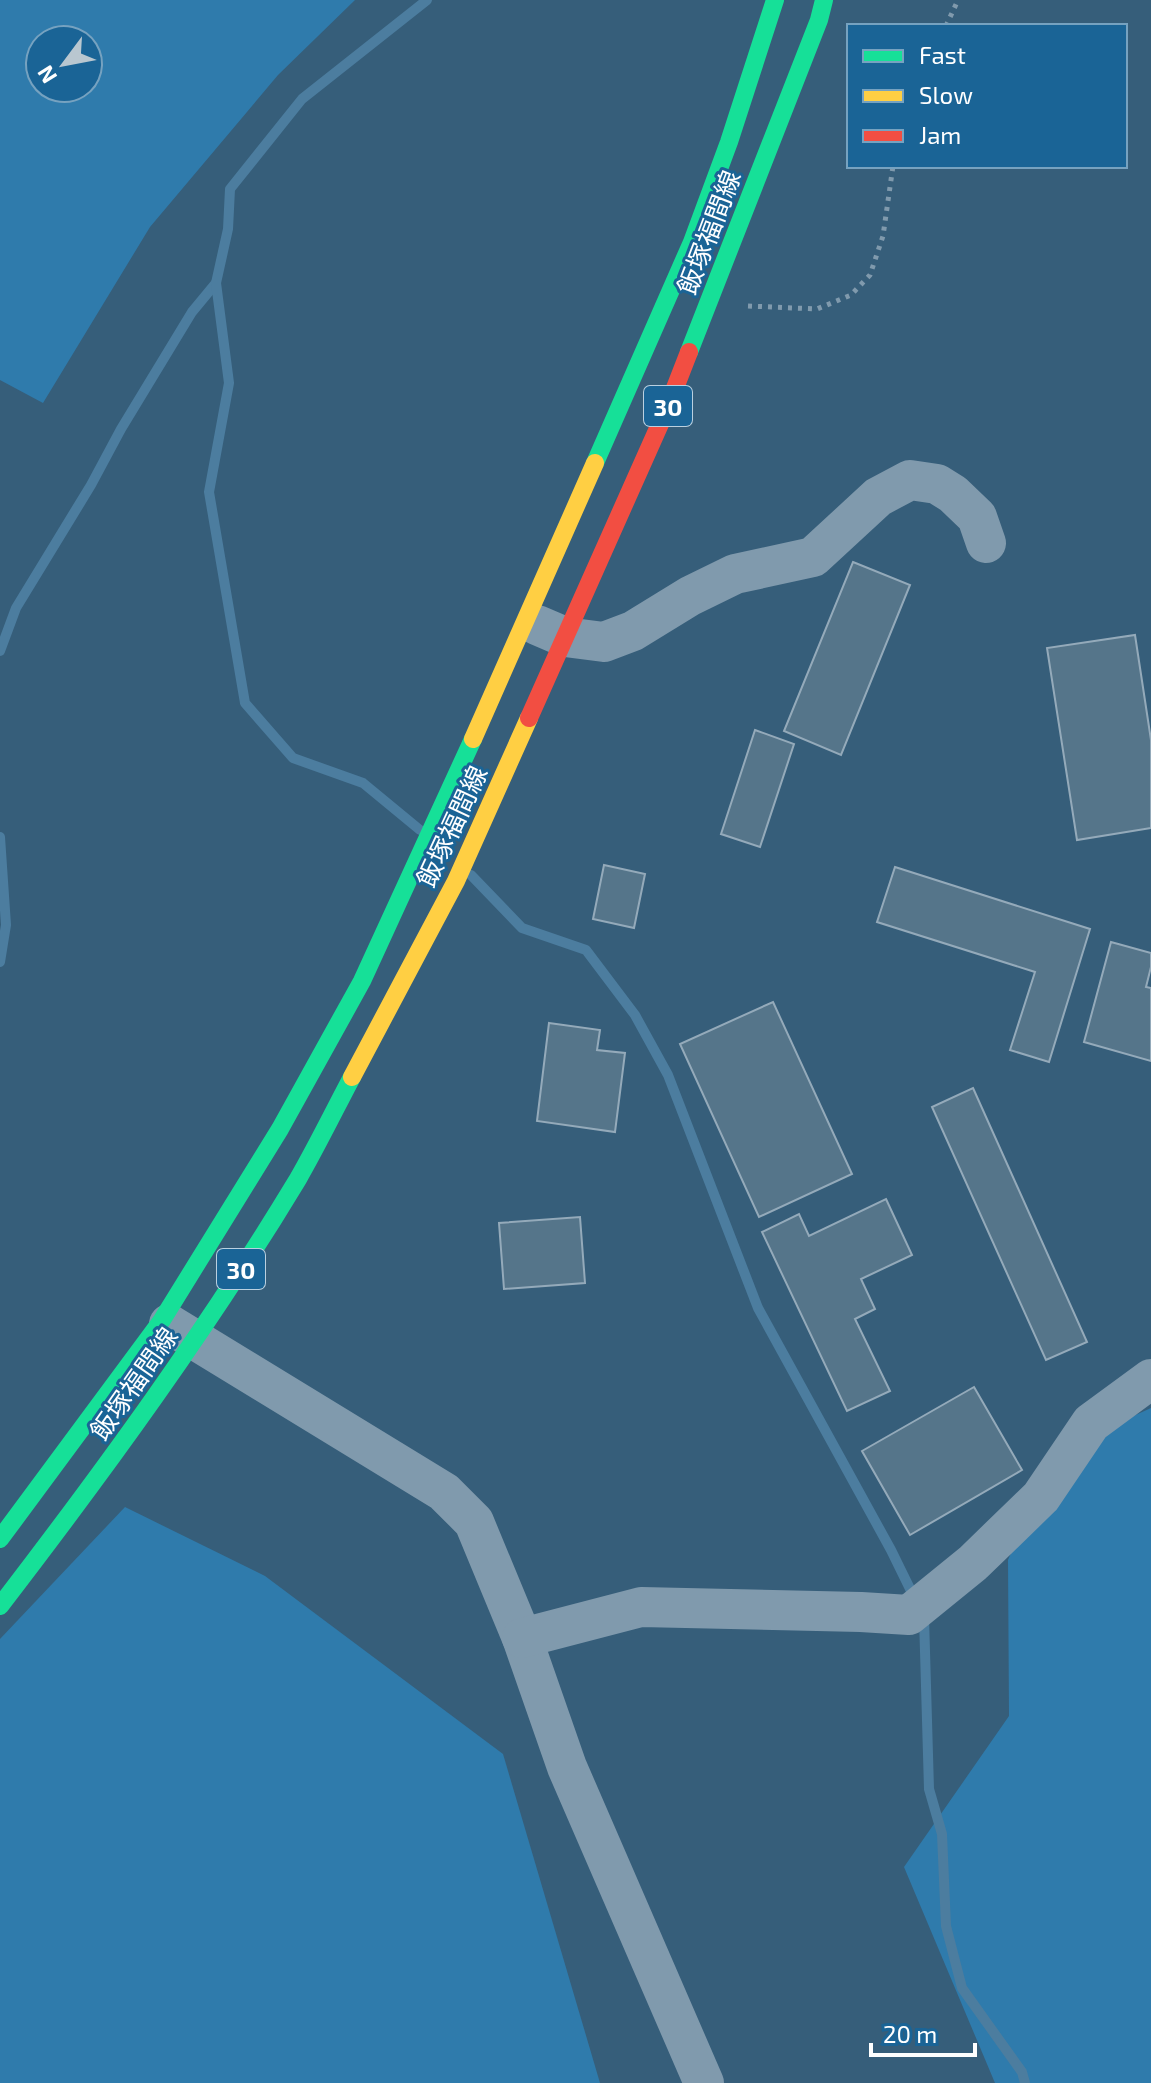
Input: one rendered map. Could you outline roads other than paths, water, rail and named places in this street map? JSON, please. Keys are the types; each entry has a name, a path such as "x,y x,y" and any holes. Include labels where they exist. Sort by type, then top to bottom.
{"main road":[{"name":"飯塚福間線","path":"0,1539 162,1320 288,1116 362,981 455,782 692,242 729,142 775,0"},
{"name":"飯塚福間線","path":"0,1606 92,1486 196,1340 299,1177 443,907 668,406 824,0"}],"street":[{"path":"526,620 565,637 604,642 633,631 690,596 735,574 813,557 878,497 910,480 937,484 953,494 977,517 986,543"},
{"path":"162,1320 444,1492 474,1522 522,1638 567,1767 704,2083"},
{"path":"522,1638 641,1607 909,1615 973,1563 1041,1497 1091,1423 1151,1379"}],"waterway":[{"path":"420,830 363,783 293,758 245,703 209,492 229,383 216,283 228,229 230,189 302,99 427,0"},
{"path":"0,651 16,608 91,485 121,429 192,312 216,283"},
{"path":"0,837 6,925 0,962"},
{"path":"471,875 522,928 586,950 635,1015 668,1075 758,1308 915,1599"},
{"path":"924,1617 929,1789 942,1834 946,1926 962,1988 1022,2072 1025,2083"}]}
